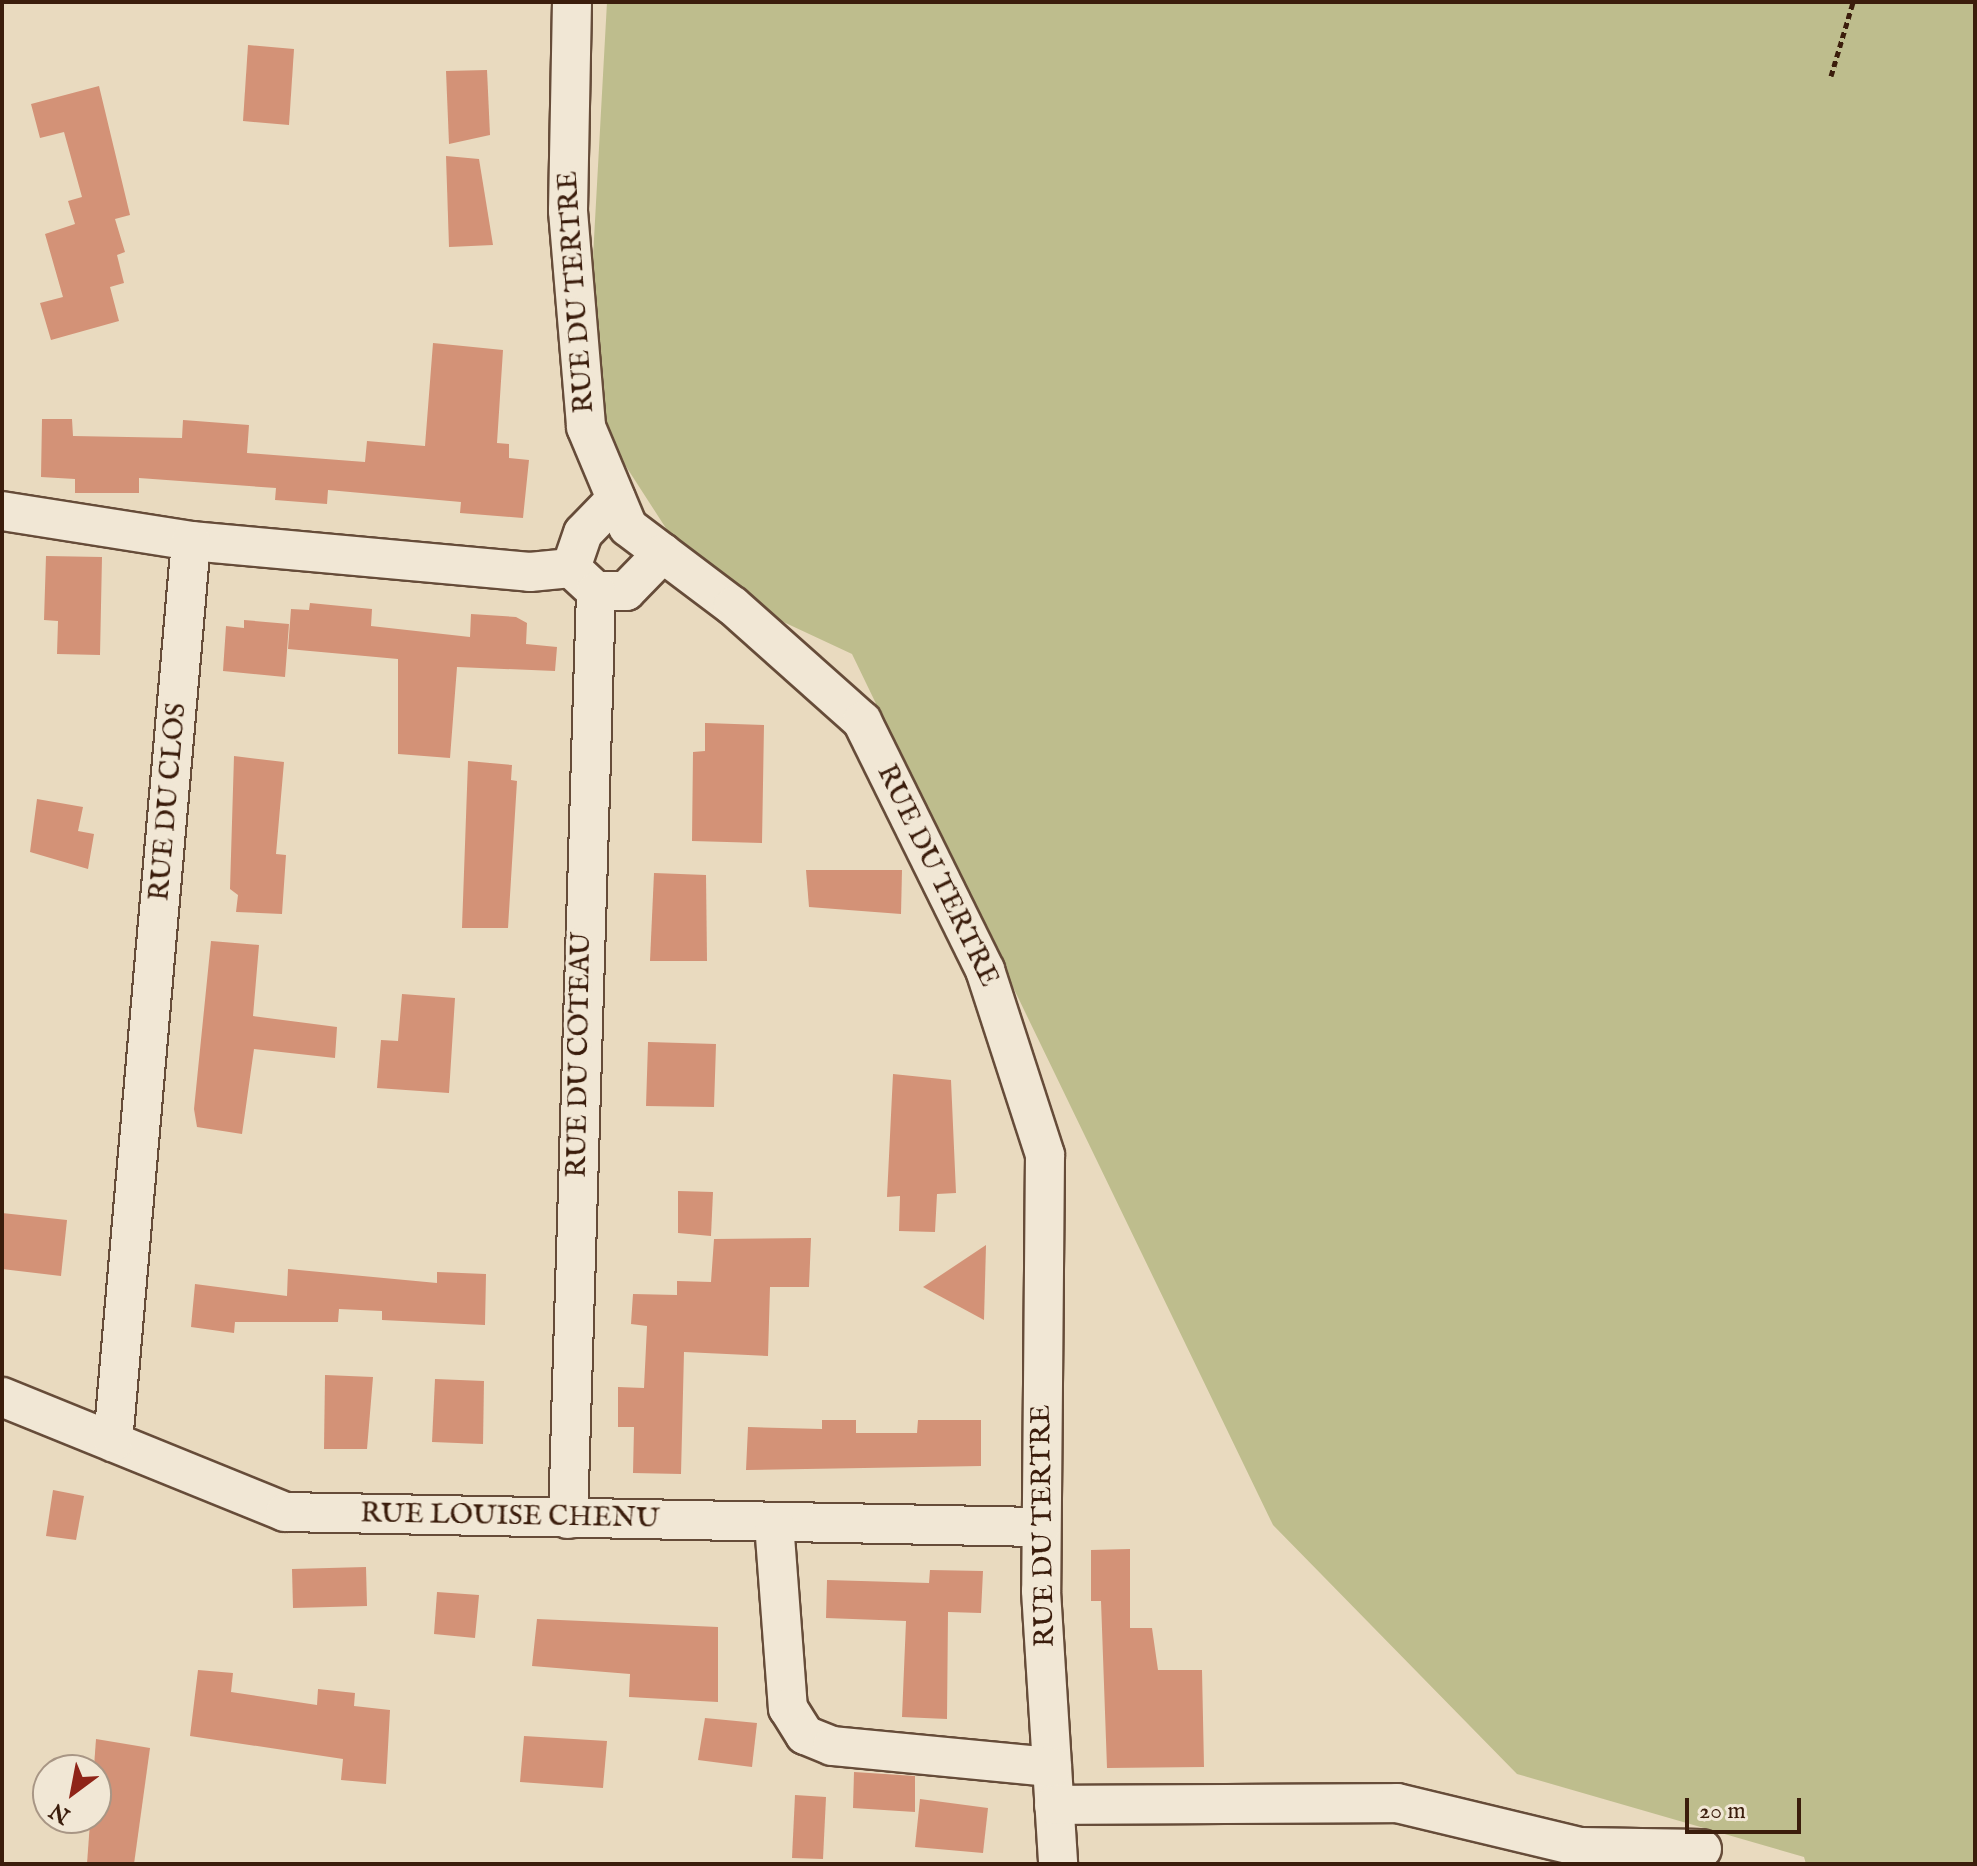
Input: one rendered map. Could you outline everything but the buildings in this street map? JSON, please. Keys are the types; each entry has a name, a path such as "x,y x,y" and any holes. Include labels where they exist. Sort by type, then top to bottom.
{"street":[{"name":"RUE DU TERTRE","path":"572,2 568,211 586,427 628,527 862,721 985,970 1045,1155 1041,1527 1058,1864"},
{"name":"RUE DU COTEAU","path":"568,1519 583,533 616,499"},
{"path":"2,511 191,541 530,572 583,580 626,591 663,553"},
{"name":"RUE DU CLOS","path":"113,1442 191,541"},
{"name":"RUE LOUISE CHENU","path":"2,1397 285,1512 1041,1527"},
{"path":"774,1523 788,1708 805,1735 832,1746 1052,1767"},
{"path":"1054,1805 1397,1803 1580,1847 1702,1849"}],"path":[{"path":"1831,76 1853,2"}],"shaded area":[{"path":"607,2 1975,2 1975,1864 1806,1864 1804,1857 1517,1774 1273,1525 852,654 702,584 585,403"}]}
